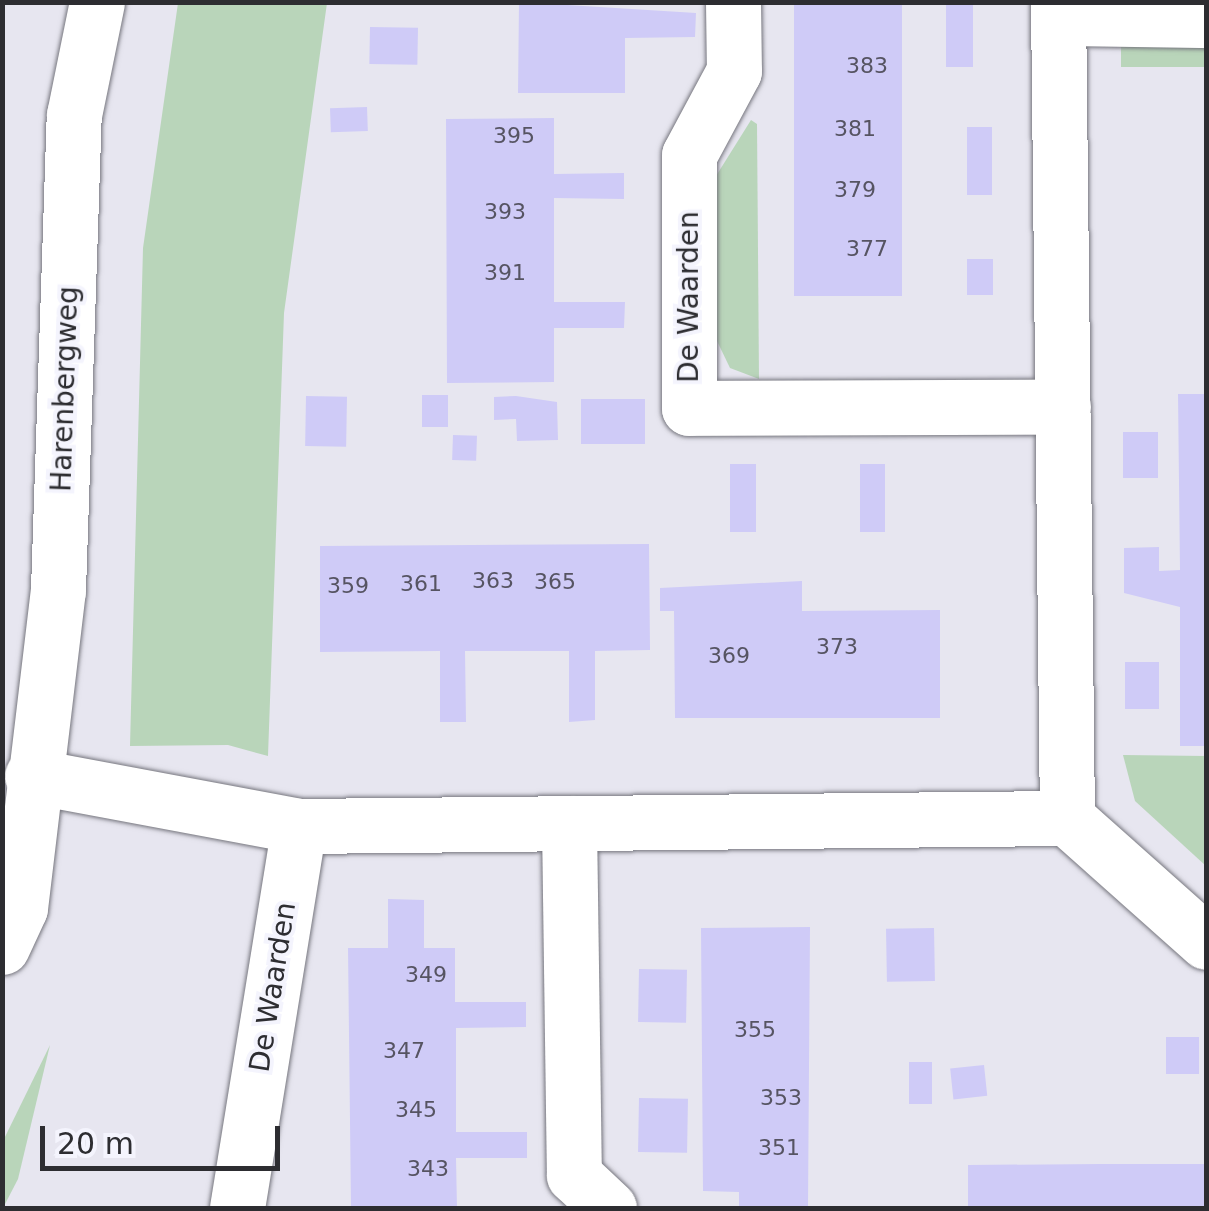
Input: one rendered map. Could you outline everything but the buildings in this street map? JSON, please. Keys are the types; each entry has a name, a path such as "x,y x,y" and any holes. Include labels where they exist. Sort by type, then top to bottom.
{"street":[{"name":"Harenbergweg","path":"2,947 20,908 32,776 58,590 74,115 97,2"},
{"name":"De Waarden","path":"733,2 734,72 689,154 689,408 1064,406"},
{"path":"1067,818 1060,10 1206,20"},
{"name":"Harenbergweg","path":"2,833 32,776"},
{"path":"32,776 298,826 1067,818 1206,942"},
{"path":"569,823 574,1175 609,1208"},
{"name":"De Waarden","path":"237,1208 298,826"}],"green space":[{"path":"178,3 327,3 284,313 268,756 228,745 130,746 143,248"},
{"path":"1121,45 1206,45 1206,67 1121,67"},
{"path":"751,120 757,124 759,379 730,368 717,341 716,176"},
{"path":"1123,755 1206,756 1206,866 1135,801"},
{"path":"50,1045 18,1179 3,1208 3,1141"}]}
